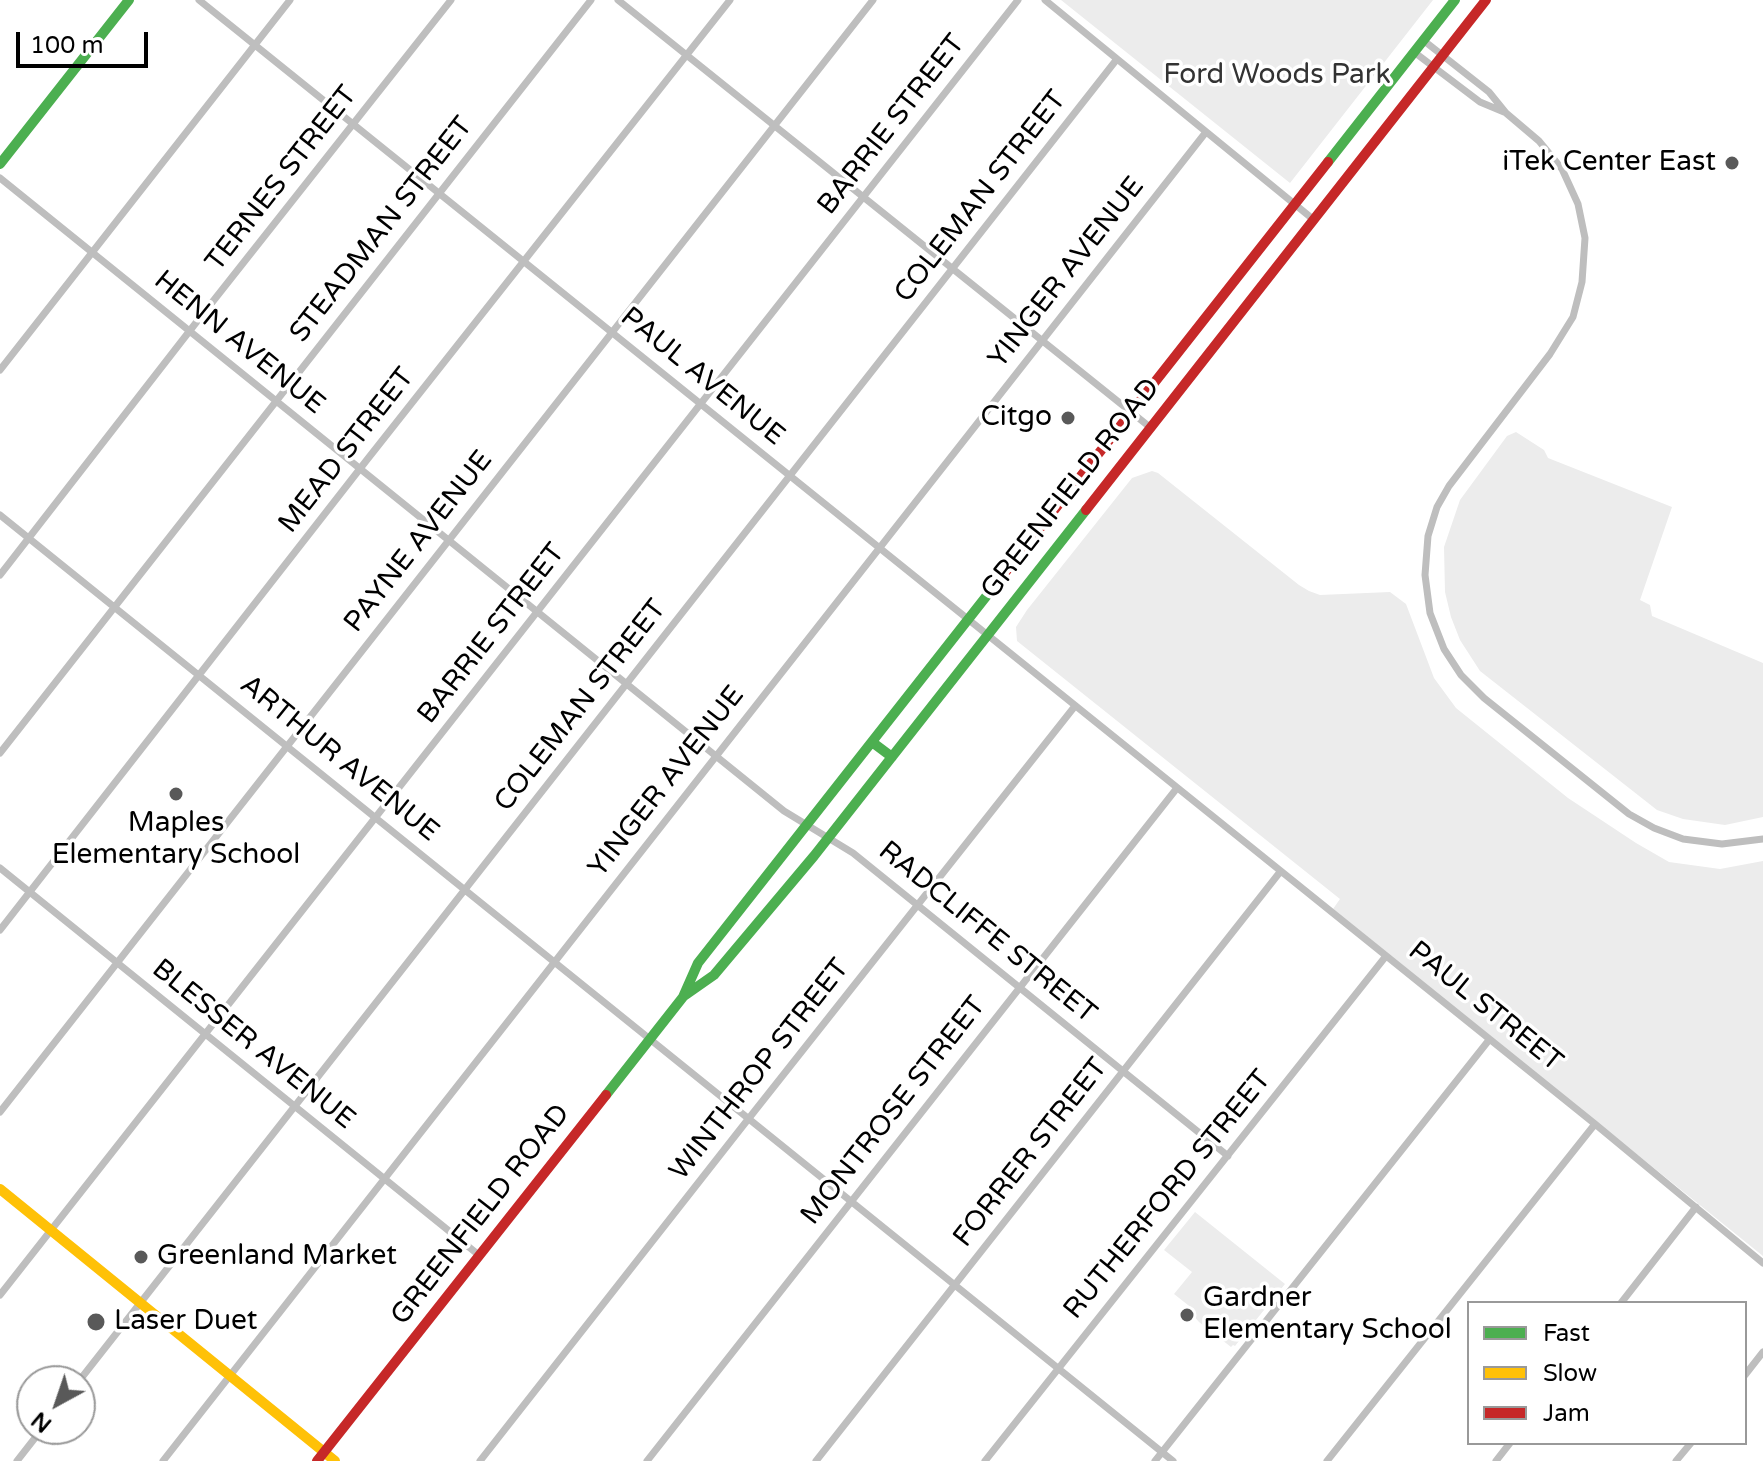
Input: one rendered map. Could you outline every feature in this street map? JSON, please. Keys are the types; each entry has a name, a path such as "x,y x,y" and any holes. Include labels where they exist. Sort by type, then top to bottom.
{"main road":[{"path":"0,164 129,0"},
{"name":"GREENFIELD ROAD","path":"321,1457 683,997 698,963 1455,0"},
{"name":"GREENFIELD ROAD","path":"683,997 714,975 829,837 1486,0"},
{"path":"872,742 892,757"},
{"path":"0,1189 230,1375 321,1457 335,1461"}],"street":[{"name":"PAUL AVENUE","path":"199,0 1177,788"},
{"path":"0,370 290,0"},
{"name":"TERNES STREET","path":"0,575 451,0"},
{"name":"STEADMAN STREET","path":"0,753 591,0"},
{"path":"618,0 1151,428"},
{"name":"MEAD STREET","path":"0,930 730,0"},
{"name":"PAYNE AVENUE","path":"0,1112 873,0"},
{"name":"BARRIE STREET","path":"0,1295 1018,0"},
{"path":"1045,0 1314,220"},
{"path":"1423,40 1489,92 1506,113 1539,141 1562,169 1578,204 1585,238 1582,282 1573,317 1550,354 1468,459 1437,507 1428,536 1425,575 1430,613 1444,649 1461,675 1484,698 1629,814 1683,839 1722,844 1763,839"},
{"path":"1414,52 1480,102 1506,113"},
{"name":"COLEMAN STREET","path":"92,1365 1117,59"},
{"name":"YINGER AVENUE","path":"163,1461 1206,132"},
{"name":"HENN AVENUE","path":"0,178 784,811 829,837"},
{"name":"ARTHUR AVENUE","path":"0,515 1173,1461"},
{"name":"WINTHROP STREET","path":"480,1461 1075,706"},
{"name":"PAUL STREET","path":"1177,788 1763,1263"},
{"name":"MONTROSE STREET","path":"647,1461 1177,788"},
{"name":"RADCLIFFE STREET","path":"829,837 853,853 1228,1156"},
{"name":"BLESSER AVENUE","path":"0,868 480,1256"},
{"name":"FORRER STREET","path":"816,1461 1280,872"},
{"name":"RUTHERFORD STREET","path":"985,1461 1386,956"},
{"path":"1155,1461 1489,1040"},
{"path":"1327,1461 1595,1124"},
{"path":"1623,1301 1696,1207"},
{"path":"1747,1372 1763,1352"},
{"path":"17,1461 30,1445"},
{"path":"1496,1461 1508,1445"},
{"path":"1676,1461 1689,1445"}],"green space":[{"name":"Ford Woods Park","path":"1061,0 1433,0 1290,183"},
{"path":"1516,432 1544,450 1548,458 1672,507 1640,600 1650,605 1652,616 1763,663 1763,817 1725,825 1683,819 1657,810 1480,671 1460,640 1445,592 1444,547 1460,500 1507,436"},
{"path":"1152,471 1309,591 1320,595 1390,592 1406,604 1434,678 1456,708 1568,798 1636,843 1669,862 1720,869 1763,861 1763,1256 1333,909 1340,899 1017,641 1016,627 1027,610 1132,478"},
{"path":"1195,1212 1285,1284 1235,1346 1231,1347 1199,1322 1191,1313 1193,1309 1174,1294 1192,1272 1164,1250"}],"traffic: fast":[{"path":"0,164 129,0"},
{"path":"1328,162 1455,0"},
{"path":"684,996 714,975 814,856 1086,510"},
{"path":"606,1095 683,997 698,963 1003,575"},
{"path":"872,742 892,757"}],"traffic: slow":[{"path":"0,1189 335,1461"}],"traffic: jam":[{"path":"1086,510 1486,0"},
{"path":"1003,575 1328,162"},
{"path":"317,1461 606,1095"}],"place":[{"name":"iTek Center East","path":"1732,163"},
{"name":"Citgo","path":"1068,418"},
{"name":"Maples Elementary School","path":"176,794"},
{"name":"Greenland Market","path":"141,1257"},
{"name":"Gardner Elementary School","path":"1187,1315"},
{"name":"Laser Duet","path":"96,1322"}]}
